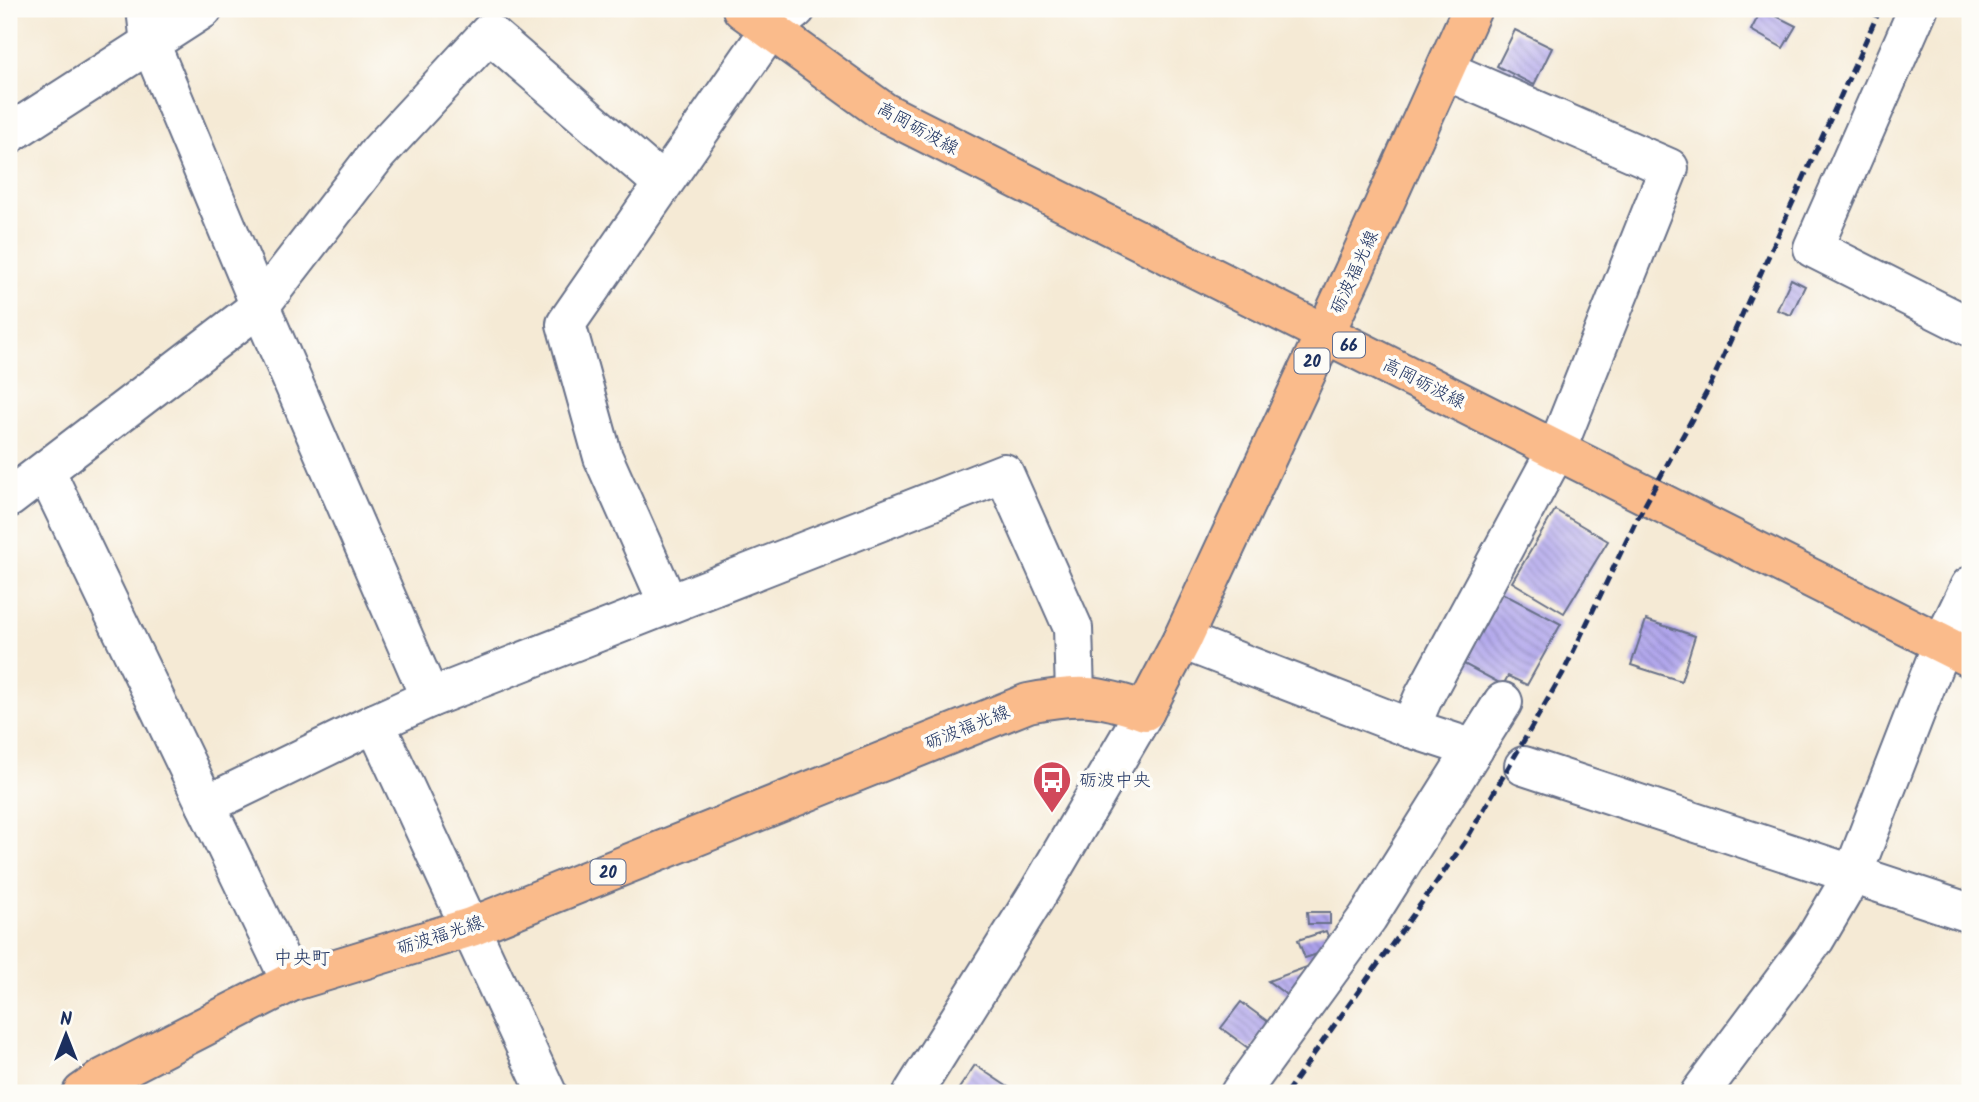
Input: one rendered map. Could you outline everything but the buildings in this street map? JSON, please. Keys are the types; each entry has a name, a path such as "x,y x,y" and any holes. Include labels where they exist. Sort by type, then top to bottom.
{"main road":[{"name":"砺波福光線","path":"82,1093 102,1079 291,982 471,926 1028,703 1075,694 1111,699 1145,711 1182,640 1447,71 1472,9"},
{"name":"高岡砺波線","path":"769,16 884,112 1956,651"}],"street":[{"path":"9,134 148,26 202,9"},
{"path":"1917,9 1812,248 1970,327"},
{"path":"668,603 603,457 566,324 663,183 769,16"},
{"path":"148,26 260,306 430,698"},
{"path":"9,498 260,306 378,153 489,33 663,183"},
{"path":"1410,728 1423,698 1556,451 1669,168 1447,71"},
{"path":"46,472 291,982"},
{"path":"206,804 430,698 1004,473 1073,628 1075,694"},
{"path":"1700,1093 1815,939 1852,876 1956,651 1970,586"},
{"path":"1182,640 1410,728 1474,749"},
{"path":"1240,1093 1368,917 1503,702"},
{"path":"914,1093 1040,890 1145,711"},
{"path":"375,723 547,1093"},
{"path":"1524,766 1970,913"}],"railway":[{"path":"1286,1093 1465,842 1563,673 1635,523 1709,388 1880,9"}],"place":[{"name":"砺波中央","path":"1052,814"}],"district":[{"name":"中央町","path":"302,957"}]}
